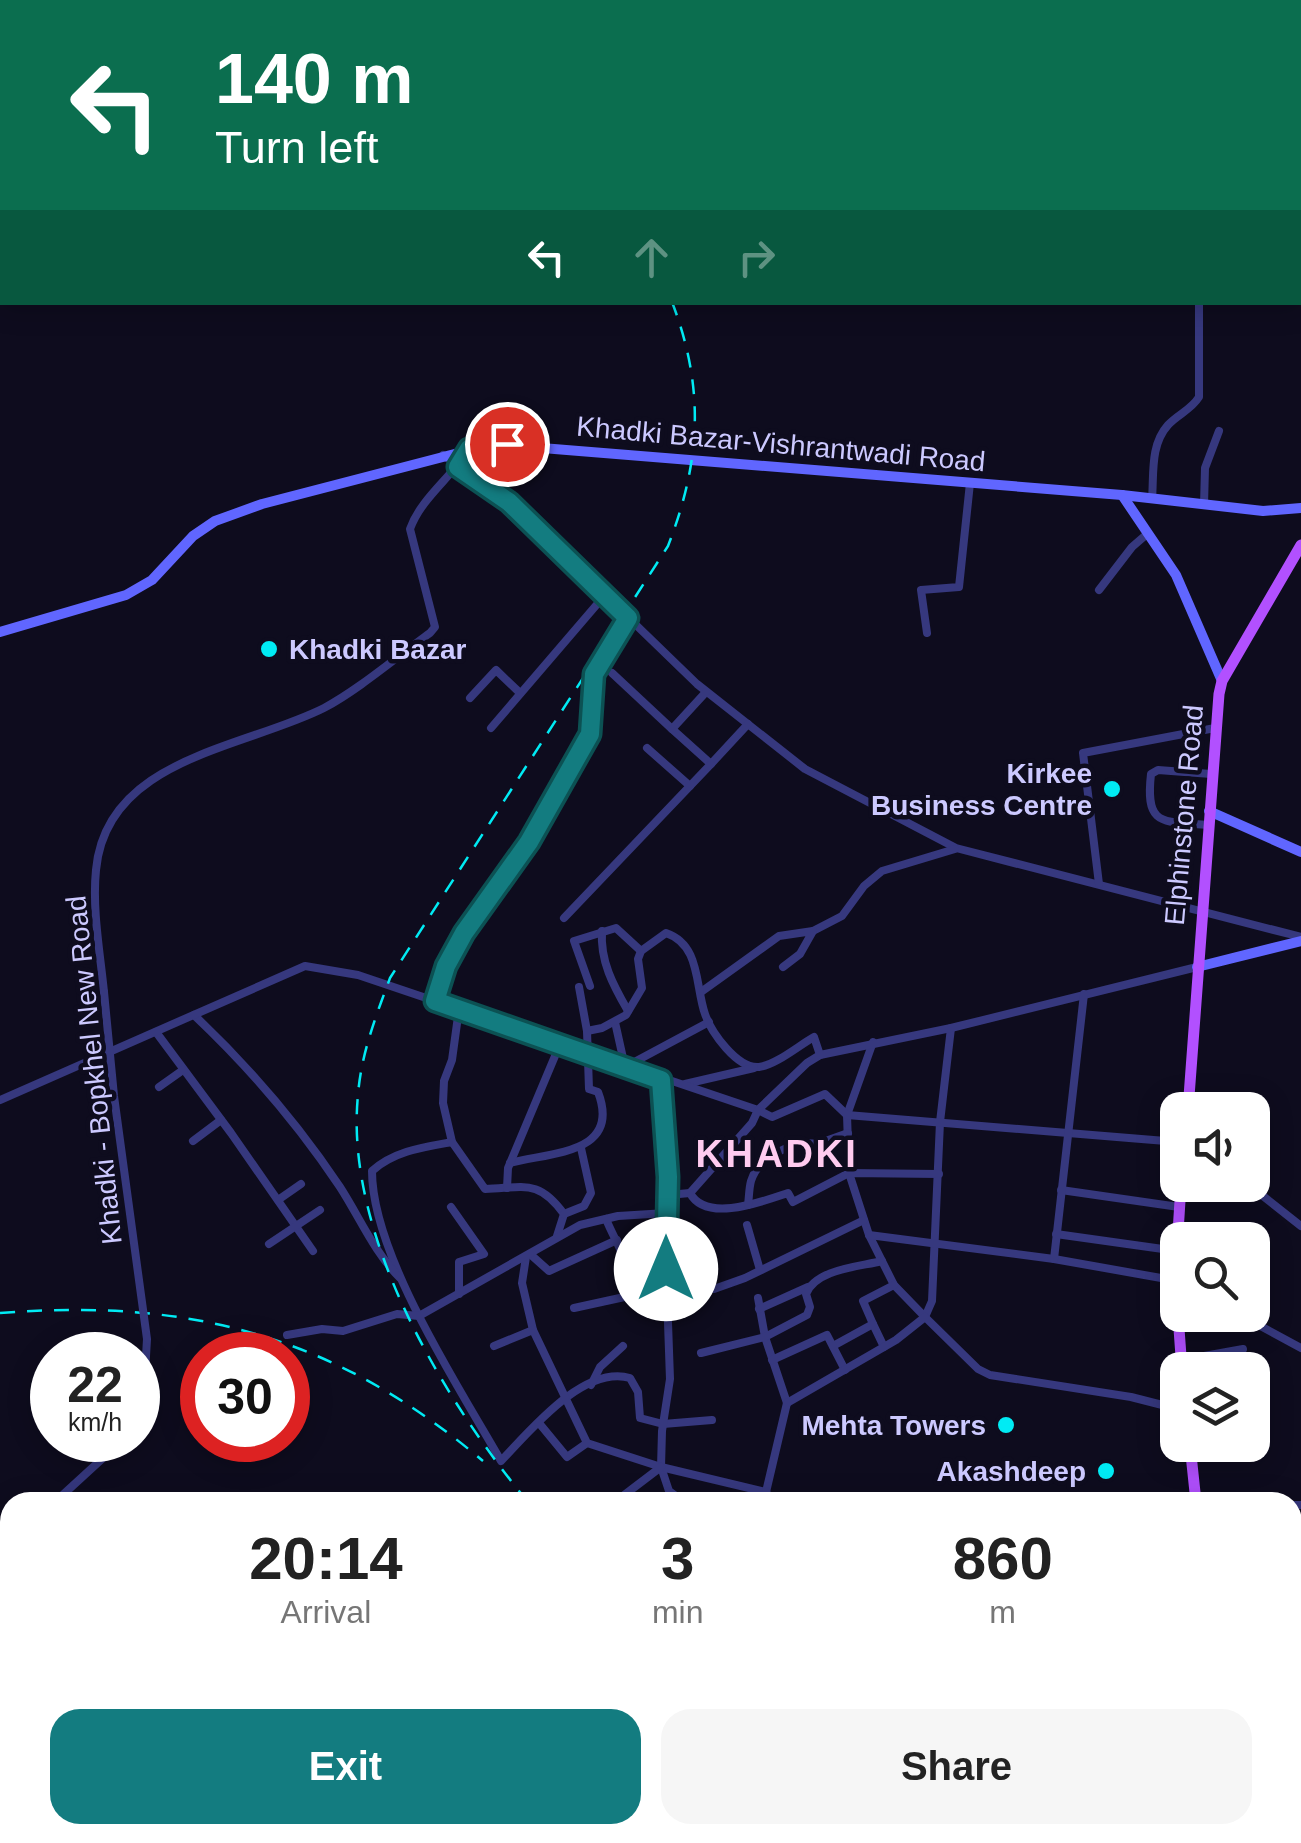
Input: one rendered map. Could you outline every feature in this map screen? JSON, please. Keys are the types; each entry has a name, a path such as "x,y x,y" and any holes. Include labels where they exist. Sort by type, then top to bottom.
{"main road":[{"name":"Elphinstone Road","path":"1189,1092 1211,774 1222,681 1301,545"},
{"path":"1178,1222 1179,1202"},
{"path":"1192,1462 1195,1492"}],"street":[{"path":"1152,499 1155,446 1170,423 1194,406 1199,397 1199,305"},
{"path":"1204,505 1205,468 1219,431"},
{"name":"Khadki Bazar-Vishrantwadi Road","path":"0,632 126,594 152,580 193,536 215,520 262,504 493,444 1122,495 1263,512 1301,508"},
{"path":"458,467 469,449"},
{"path":"444,455 509,502 706,692 805,769 956,848 1301,939"},
{"name":"Khadki - Bopkhel New Road","path":"146,1332 108,1041 96,867 101,846 116,814 131,796 171,768 325,708 430,633 435,627 410,529 414,517 458,467"},
{"path":"927,633 921,590 960,587 970,484"},
{"path":"1122,495 1176,575 1222,681"},
{"path":"1098,590 1147,534"},
{"path":"491,728 605,595"},
{"path":"435,1001 446,966 464,933 529,842 590,734 594,674 628,618"},
{"path":"470,698 496,670 520,694"},
{"path":"612,673 711,764"},
{"path":"672,728 706,692"},
{"path":"564,918 748,724"},
{"path":"1099,884 1083,752 1215,728"},
{"path":"646,748 690,786"},
{"path":"1211,774 1158,770 1151,774 1150,808 1158,818 1208,818 1301,852"},
{"path":"701,992 779,936 813,931 842,916 864,886 882,871 956,848"},
{"path":"590,986 574,941 616,928 641,951"},
{"path":"602,931 601,951 606,968 628,1011"},
{"path":"783,967 800,954 813,931"},
{"path":"586,1031 615,1022 628,1011 642,988 638,958 641,951 661,935 671,934 694,963 709,1022 742,1063 758,1067"},
{"path":"668,1196 690,1192 752,1123 758,1110 807,1062 820,1055 951,1028 1301,939"},
{"path":"0,1100 305,966 358,974 772,1117 825,1094 847,1115 1160,1140"},
{"path":"510,1164 581,1148 595,1136 604,1108 598,1092 589,1089 579,987"},
{"path":"1054,1258 1084,994"},
{"path":"459,1009 452,1060 444,1081 443,1104 452,1142 484,1189 530,1184 552,1198 564,1214 555,1240"},
{"path":"194,1015 244,1062 294,1124 340,1187 385,1262 404,1282"},
{"path":"615,1022 625,1067"},
{"path":"625,1067 709,1022"},
{"path":"787,1403 884,1347 924,1317 932,1301 940,1122 951,1028"},
{"path":"156,1032 313,1251"},
{"path":"680,1085 758,1067 814,1037 820,1055"},
{"path":"873,1042 847,1115 849,1174 869,1236 894,1285 978,1369 990,1375 1160,1404"},
{"path":"507,1188 510,1164 555,1056"},
{"path":"159,1087 182,1070"},
{"path":"661,1080 668,1196 670,1378 661,1467 671,1492"},
{"path":"193,1140 221,1120"},
{"path":"748,1206 751,1178 763,1160 791,1147 817,1144 848,1133"},
{"path":"452,1142 400,1154 372,1171 375,1204 419,1316 501,1461 566,1396 618,1374 630,1378 638,1392 640,1418 663,1424 712,1420"},
{"path":"564,1214 584,1206 591,1193 581,1148"},
{"path":"690,1192 695,1202 710,1210 748,1206 788,1194 792,1202 849,1174 938,1174"},
{"path":"278,1200 301,1184"},
{"path":"1061,1190 1179,1207"},
{"path":"1270,1202 1301,1226"},
{"path":"452,1207 484,1254 459,1262 458,1294"},
{"path":"270,1244 320,1210"},
{"path":"302,1332 322,1328 344,1331 396,1314 419,1316 580,1225 666,1213"},
{"path":"574,1308 628,1296 631,1284 606,1219"},
{"path":"714,1289 864,1220"},
{"path":"747,1225 760,1270"},
{"path":"1056,1234 1160,1249"},
{"path":"869,1236 1054,1258 1160,1278"},
{"path":"528,1255 549,1271 617,1240"},
{"path":"528,1255 522,1282 533,1330 587,1443 661,1467 766,1492 787,1403 765,1337 758,1298"},
{"path":"759,1310 826,1275 882,1260"},
{"path":"884,1347 863,1302 894,1285"},
{"path":"701,1352 765,1337 807,1316 808,1287"},
{"path":"832,1346 873,1324"},
{"path":"494,1346 533,1330"},
{"path":"1270,1331 1301,1348"},
{"path":"772,1360 827,1335 845,1370"},
{"path":"591,1385 600,1367 623,1346"},
{"path":"1232,1352 1243,1349"},
{"path":"539,1423 567,1457 587,1443"},
{"path":"66,1492 99,1462"},
{"path":"628,1492 661,1467"}],"railway":[{"path":"520,1492 433,1365 383,1258 367,1203 358,1148 358,1095 370,1035 390,978 668,546 687,484 695,424 690,364 673,305"},
{"path":"0,1313 135,1312 198,1320 258,1334 315,1355 372,1383 428,1418 483,1461"}],"place":[{"name":"Khadki Bazar","path":"269,649"},
{"name":"Kirkee Business Centre","path":"1112,789"},
{"name":"Mehta Towers","path":"1006,1425"},
{"name":"Akashdeep","path":"1106,1471"}],"district":[{"name":"KHADKI","path":"777,1154"}],"route":[{"path":"507,444 469,449 458,467 509,502 628,618 594,674 590,734 529,842 464,933 446,966 435,1001 661,1080 668,1177 666,1269"}]}
